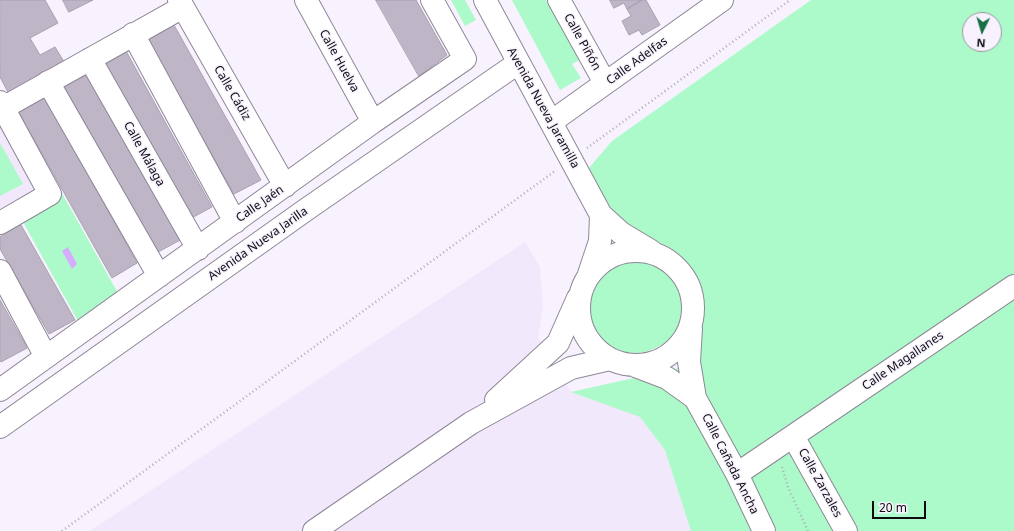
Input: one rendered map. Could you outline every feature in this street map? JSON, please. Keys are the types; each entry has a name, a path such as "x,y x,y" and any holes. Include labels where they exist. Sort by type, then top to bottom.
{"street":[{"name":"Calle Huelva","path":"306,0 373,122"},
{"name":"Calle Jaén","path":"2,382 46,357 373,122 465,58 432,0"},
{"name":"Avenida Nueva Jaramilla","path":"485,0 601,215 621,234 661,256"},
{"name":"Calle Piñón","path":"559,0 605,84"},
{"name":"Calle Adelfas","path":"551,122 722,0"},
{"path":"0,223 50,194 2,105 90,59 181,4"},
{"name":"Calle Cádiz","path":"181,4 285,186"},
{"path":"133,34 235,222"},
{"name":"Calle Málaga","path":"90,59 198,249"},
{"name":"Avenida Nueva Jarilla","path":"0,427 307,209 518,63"},
{"path":"48,82 159,276"},
{"name":"Avenida Nueva Jaramilla","path":"585,283 600,241 601,215"},
{"path":"471,423 558,343 585,283 600,263 614,255 630,251 646,251 661,256 677,267 688,283 693,302 692,322 686,336 676,349 663,358 648,364 632,365 610,359 597,350 587,338 580,323 578,307 585,283"},
{"path":"0,271 46,357"},
{"name":"Calle Magallanes","path":"737,474 1014,286"},
{"name":"Calle Cañada Ancha","path":"692,322 689,362 695,398 737,474 764,531"},
{"path":"314,531 471,423 571,368 610,359"},
{"name":"Calle Cañada Ancha","path":"632,365 668,378 695,398"},
{"name":"Calle Zarzales","path":"784,441 846,531"}],"path":[{"path":"62,531 790,0"},
{"path":"784,441 788,487 808,531"}],"shaded area":[{"path":"0,102 50,194 0,223"},
{"path":"525,242 540,267 543,307 538,338 571,392 595,397 640,417 665,450 691,531 90,531"},
{"path":"68,247 77,264 72,269 62,251"}],"green space":[{"path":"451,0 465,0 476,20 465,26"},
{"path":"512,0 546,0 580,60 572,64 581,78 560,90"},
{"path":"811,0 1014,0 1014,531 691,531 665,450 640,417 571,392 679,368 667,341 660,346 645,352 630,353 614,348 602,339 593,327 590,302 595,286 610,269 629,261 588,169 612,141"},
{"path":"0,143 23,184 0,196"},
{"path":"59,188 123,302 83,330 18,213"}],"building":[{"path":"0,0 45,0 58,23 30,38 40,55 55,47 66,65 10,96 0,77"},
{"path":"63,0 93,0 69,12"},
{"path":"376,0 416,0 447,55 419,76"},
{"path":"610,0 642,0 627,9 624,3 614,8"},
{"path":"642,0 646,0 660,25 642,35 639,30 629,35 622,21 631,16 627,9"},
{"path":"174,25 261,180 234,194 147,39"},
{"path":"126,51 212,207 186,221 99,65"},
{"path":"90,71 184,238 158,252 63,85"},
{"path":"45,97 137,263 112,278 18,111"},
{"path":"21,225 75,320 49,334 0,249 0,237"},
{"path":"0,300 27,348 1,362 0,360"}]}
